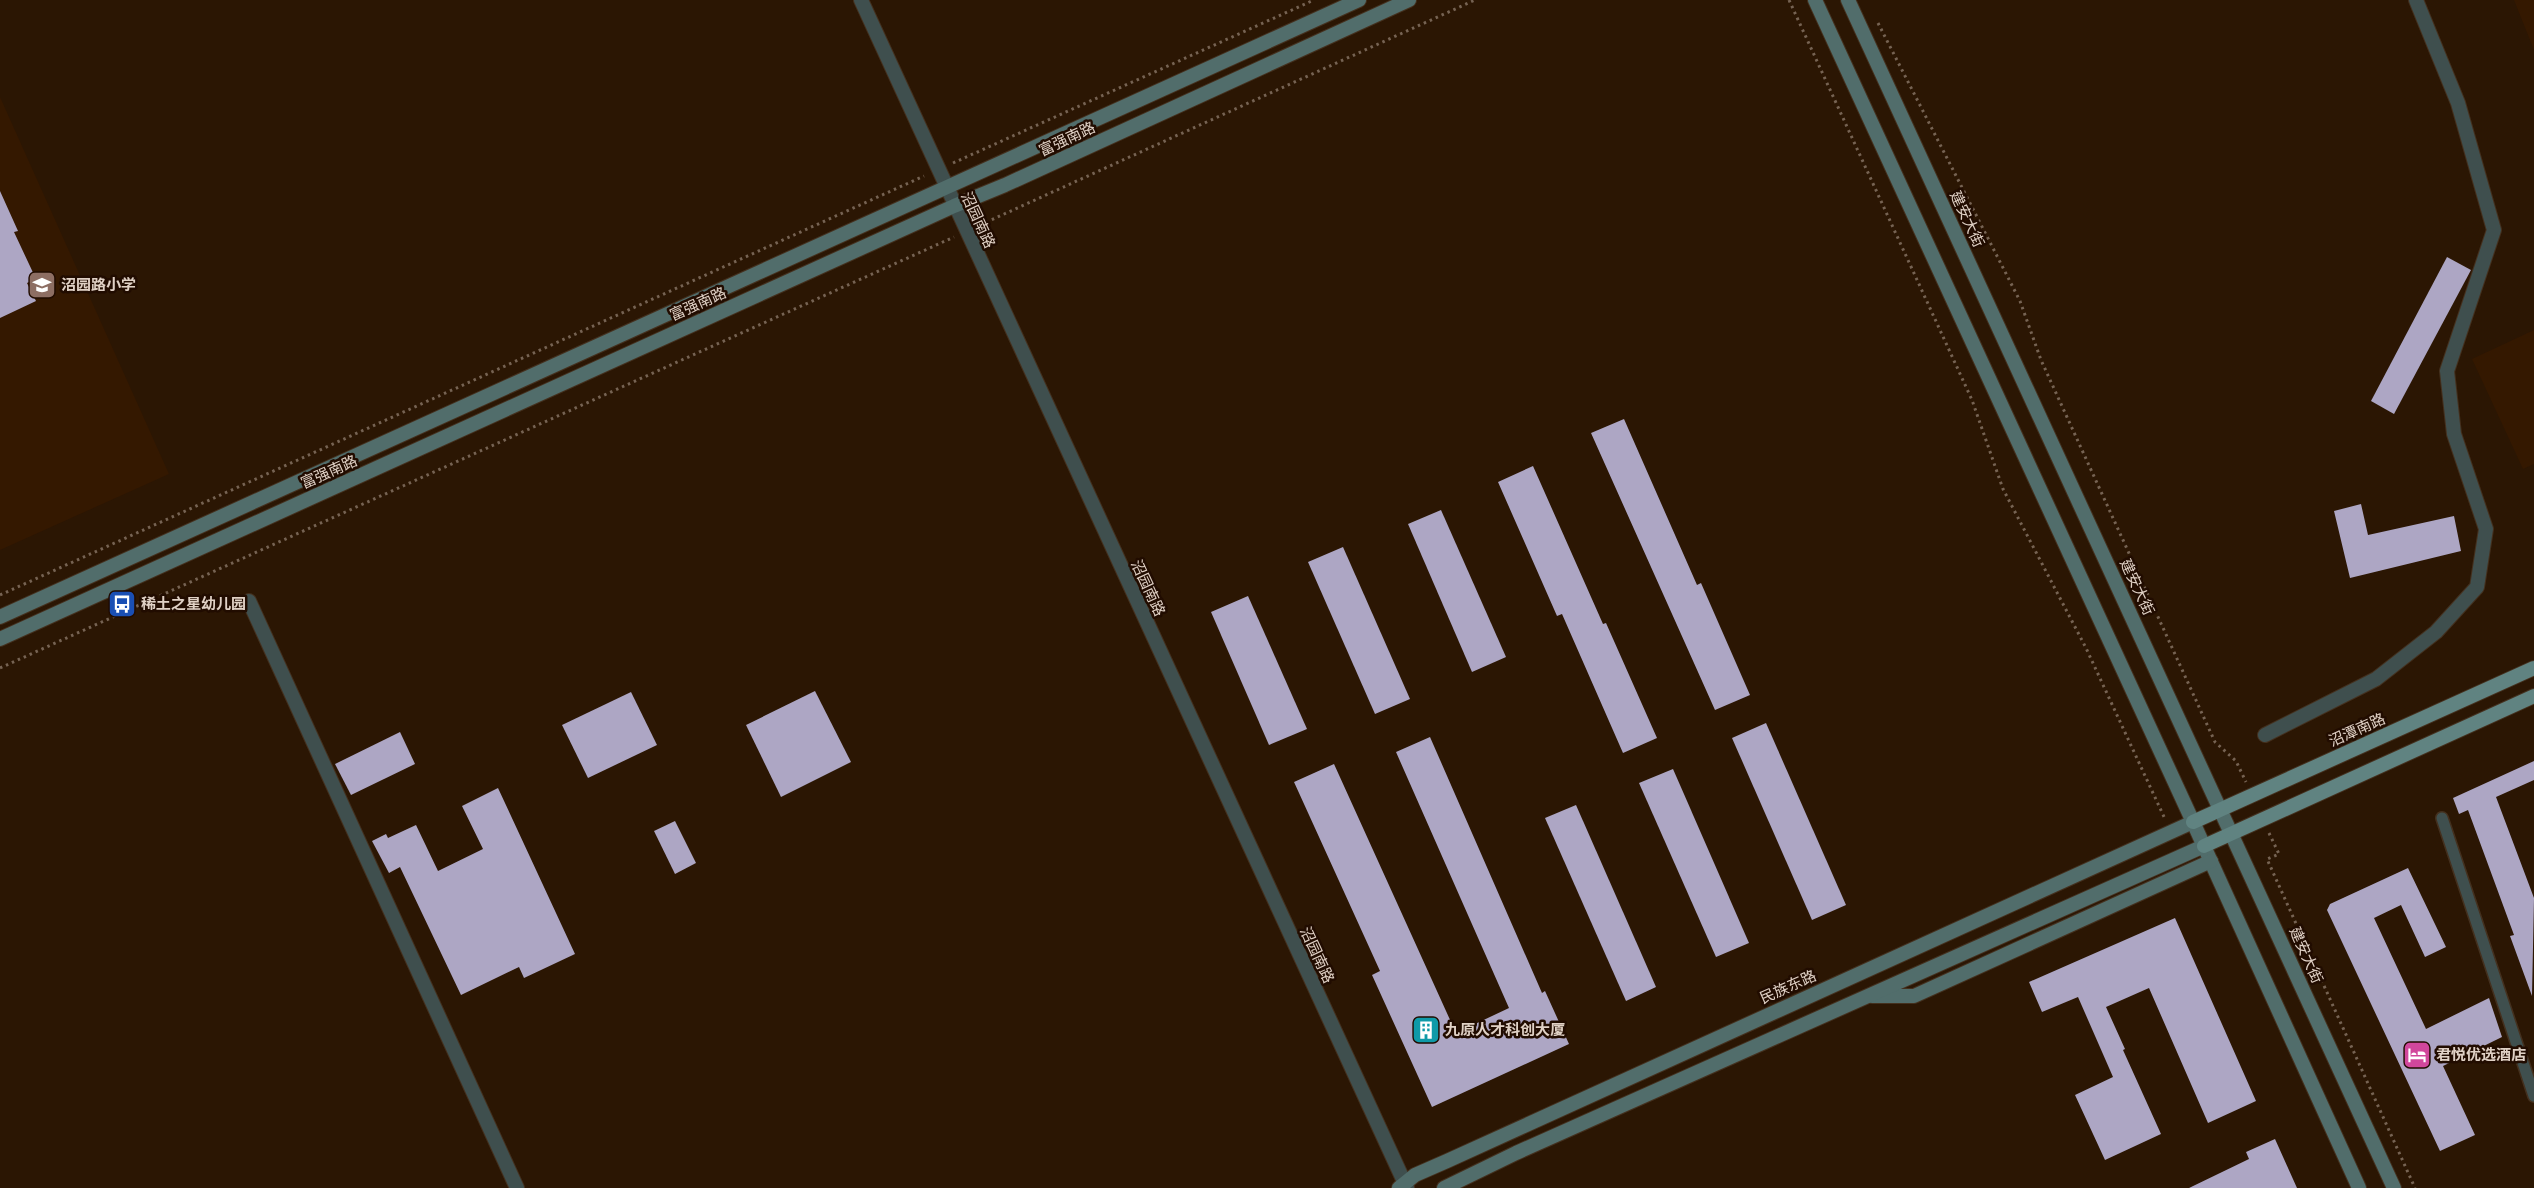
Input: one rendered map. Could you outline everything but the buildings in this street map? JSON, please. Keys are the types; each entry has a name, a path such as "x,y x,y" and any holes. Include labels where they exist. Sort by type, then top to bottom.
{"main road":[{"name":"富强南路","path":"0,617 1358,0"},
{"name":"富强南路","path":"0,639 954,206 1005,185 1409,0"},
{"path":"1815,0 2211,861 2359,1188"},
{"name":"建安大街","path":"1848,0 2234,834 2394,1188"},
{"name":"沼潭南路","path":"2193,822 2534,668"},
{"path":"1444,1188 1491,1164 2264,821 2534,696"},
{"name":"民族东路","path":"1404,1187 1415,1176 1447,1161 2193,822"},
{"path":"1867,996 1914,996 2211,861"}],"street":[{"name":"沼园南路","path":"861,0 965,232 1404,1187"},
{"path":"2265,735 2376,679 2436,632 2477,587 2486,529 2454,434 2447,372 2494,230 2458,103 2416,0"},
{"path":"249,600 518,1188"}],"lane":[{"path":"2442,818 2534,1096"}],"path":[{"path":"0,595 1314,0"},
{"path":"0,668 1475,0"},
{"path":"1789,0 1972,400 2003,489 2089,656 2170,832"},
{"path":"1876,18 2020,301 2041,360 2214,742 2236,761 2252,796"},
{"path":"2264,821 2279,854 2267,859 2415,1188"}],"shaded area":[{"path":"2514,0 2534,0 2534,50"},
{"name":"沼园路小学","path":"0,97 169,474 0,550"},
{"path":"2534,330 2534,464 2523,469 2472,359"}],"place":[{"name":"沼园路小学","path":"42,285"},
{"name":"稀土之星幼儿园","path":"122,604"},
{"name":"九原人才科创大厦","path":"1426,1030"},
{"name":"君悦优选酒店","path":"2417,1055"}]}
